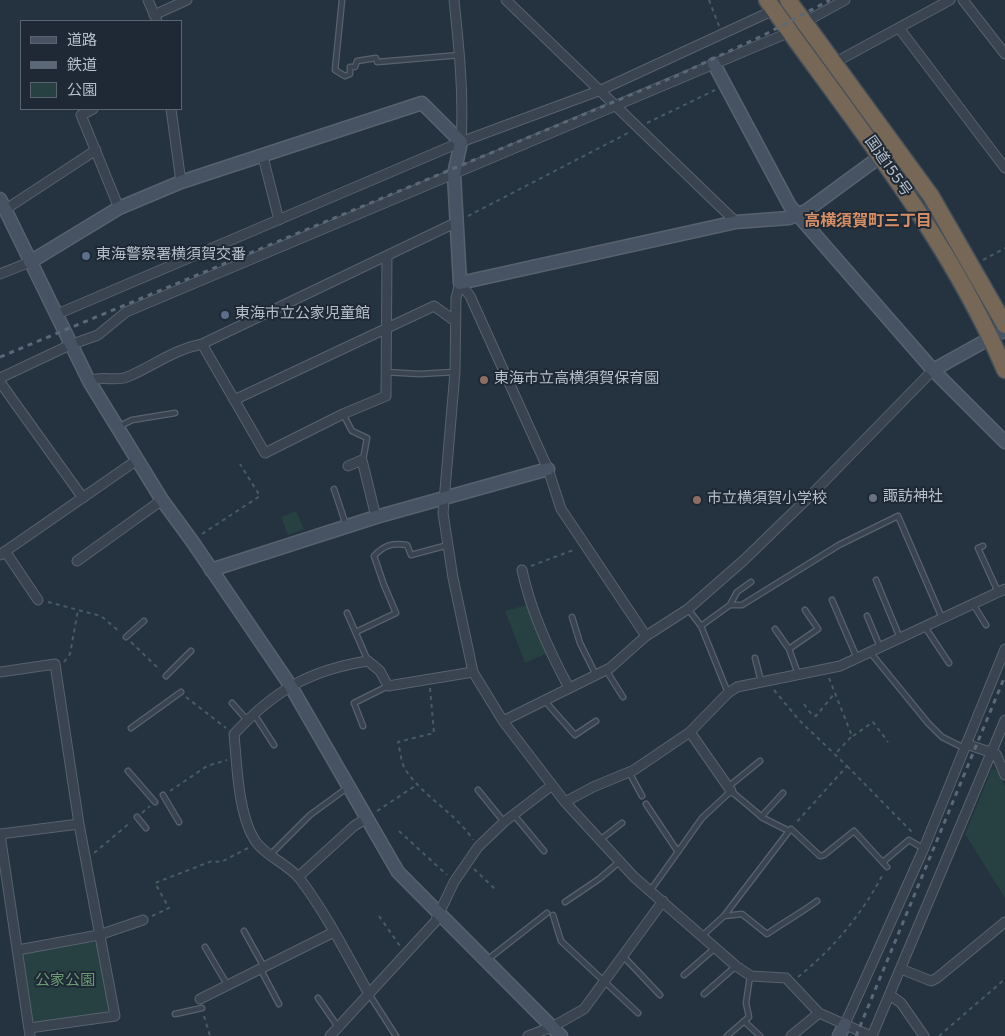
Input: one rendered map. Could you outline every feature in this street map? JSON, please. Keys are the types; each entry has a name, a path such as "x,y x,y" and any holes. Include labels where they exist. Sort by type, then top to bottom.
{"highway":[{"name":"国道155号","path":"788,0 797,27 998,334 1005,370"},
{"name":"国道155号","path":"771,5 797,27 832,64 931,196 1005,325"}],"street":[{"path":"148,0 155,18 187,0"},
{"path":"454,0 460,55 462,120 461,142 454,174 460,283 456,298 455,372 443,513 473,672 504,721 551,786 620,862 650,891 736,966 750,975 786,978 819,1013 872,1036 958,837 1005,720"},
{"path":"506,0 736,222"},
{"path":"83,498 0,380 70,345 98,335 126,312 714,64 797,27 844,0"},
{"path":"832,64 950,0"},
{"path":"962,0 1005,54"},
{"path":"55,314 461,142 601,90 722,33 771,5"},
{"path":"900,28 1005,168"},
{"path":"714,64 790,206 933,370 1005,442"},
{"path":"0,274 30,262 119,208 181,182 422,103 461,142"},
{"path":"91,110 81,114 119,208"},
{"path":"172,110 181,182"},
{"path":"96,150 3,204 70,345 89,381 162,500 192,540 290,685 398,872 557,1031"},
{"path":"460,283 736,222 788,218 806,211 881,156"},
{"path":"262,157 279,220"},
{"path":"89,381 99,377 126,377 184,348 202,344 456,222"},
{"path":"202,344 265,453 343,414 386,396 387,256"},
{"path":"460,283 470,296 548,469 561,509 587,544 646,636"},
{"path":"234,400 434,306 455,321"},
{"path":"504,721 606,670 646,636 688,608 744,560 811,495 933,370 998,334"},
{"path":"38,600 3,553 137,460"},
{"path":"348,466 362,460 376,517"},
{"path":"211,570 376,517 548,469"},
{"path":"77,561 162,500"},
{"path":"522,570 529,602 550,654 569,688"},
{"path":"565,802 593,787 629,772 690,732 728,693 737,688 840,666 1001,591"},
{"path":"840,1036 924,847 1005,649"},
{"path":"369,994 326,915 298,877 257,843 249,826 243,803 234,734 251,717 290,685 324,672 368,661 380,671 388,686 473,672"},
{"path":"0,672 55,664 79,824 116,1016 30,1032 0,834 79,824"},
{"path":"690,732 730,789"},
{"path":"966,746 996,754 1005,776"},
{"path":"330,1036 339,1029 435,922 454,882 478,847 504,822 551,786"},
{"path":"298,877 354,826 367,818"},
{"path":"528,1036 557,1031 584,1009 663,902"},
{"path":"18,950 99,935 143,920"},
{"path":"901,969 931,981 1005,922"},
{"path":"201,1004 229,986 334,932"},
{"path":"890,995 901,1002 924,1036"},
{"path":"790,1036 819,1013"}],"lane":[{"path":"342,0 335,70 345,76 350,74 350,67 355,67 357,61 368,58 376,58 377,62 460,55"},
{"path":"386,372 419,374 455,372"},
{"path":"118,428 132,420 174,413"},
{"path":"343,414 352,432 367,438 362,460"},
{"path":"334,488 346,526"},
{"path":"730,605 742,606 839,545 898,516 942,618"},
{"path":"356,632 396,612 374,556 382,548 396,544 406,545 411,555 448,545"},
{"path":"983,546 978,548 1001,591"},
{"path":"876,580 900,638"},
{"path":"701,626 730,605 737,592 751,582"},
{"path":"832,600 857,658"},
{"path":"973,604 986,625"},
{"path":"688,608 701,626 728,693"},
{"path":"789,650 818,629 805,610"},
{"path":"347,613 368,661"},
{"path":"867,616 880,647"},
{"path":"572,617 580,642 596,675"},
{"path":"126,637 144,620"},
{"path":"924,626 949,663"},
{"path":"775,629 789,650 798,674"},
{"path":"166,676 191,651"},
{"path":"870,652 928,723 942,737 966,746"},
{"path":"755,658 764,681"},
{"path":"606,670 623,697"},
{"path":"363,726 354,703 388,686"},
{"path":"131,728 181,692"},
{"path":"544,700 575,735 596,721"},
{"path":"232,703 251,717 274,745"},
{"path":"650,891 702,818 760,761"},
{"path":"128,771 155,802"},
{"path":"629,772 642,796"},
{"path":"271,854 310,815 349,787"},
{"path":"702,936 724,916 789,831 761,817 730,789"},
{"path":"478,790 504,822"},
{"path":"761,817 783,793"},
{"path":"163,795 179,822"},
{"path":"646,804 678,852"},
{"path":"514,815 544,851"},
{"path":"137,817 146,828"},
{"path":"600,840 622,823"},
{"path":"791,829 820,856 824,855 854,831 887,867"},
{"path":"883,862 908,840 924,847"},
{"path":"565,902 598,880 620,862"},
{"path":"724,916 742,914 768,934 788,920 794,919 818,901"},
{"path":"486,961 547,913"},
{"path":"553,915 562,941 638,1013"},
{"path":"244,931 279,1004"},
{"path":"204,947 229,986"},
{"path":"684,976 715,948"},
{"path":"623,955 660,995"},
{"path":"704,994 736,966"},
{"path":"727,1036 749,1017 746,1002 750,975"},
{"path":"369,994 396,1036"},
{"path":"318,998 339,1029"},
{"path":"175,1014 201,1004"},
{"path":"744,1021 760,1036"}],"path":[{"path":"708,0 722,33"},
{"path":"456,222 725,84"},
{"path":"982,260 1005,248"},
{"path":"192,540 260,496 240,464"},
{"path":"522,570 587,544"},
{"path":"38,600 101,616 126,637 166,676"},
{"path":"56,671 70,654 78,610"},
{"path":"826,668 834,694 852,736"},
{"path":"430,678 434,733 398,742 404,768 418,784 459,821 478,847"},
{"path":"764,681 799,720 847,766 924,847"},
{"path":"181,692 234,734"},
{"path":"804,704 812,715 816,716 834,694"},
{"path":"835,754 852,736 873,722 888,742"},
{"path":"791,829 847,766"},
{"path":"367,818 418,784"},
{"path":"399,831 454,882"},
{"path":"143,920 168,908 155,882 212,861 221,862 257,843"},
{"path":"467,862 496,890"},
{"path":"790,983 820,959 851,925 872,896 887,867"},
{"path":"379,916 406,954"},
{"path":"939,1036 1005,979"},
{"path":"201,1004 210,1036"}],"green space":[{"path":"296,511 304,529 288,535 281,517"},
{"path":"530,604 550,652 525,663 505,611"},
{"path":"992,769 998,770 1005,787 1005,898 965,834"},
{"name":"公家公園","path":"93,942 98,945 109,1009 106,1013 36,1023 32,1020 23,955 25,951"}],"railway":[{"path":"0,357 676,76 764,35 830,0"},
{"path":"856,1036 1005,676"}],"place":[{"name":"東海警察署横須賀交番","path":"86,256"},
{"name":"東海市立公家児童館","path":"225,315"},
{"name":"東海市立高横須賀保育園","path":"484,380"},
{"name":"諏訪神社","path":"873,498"},
{"name":"市立横須賀小学校","path":"697,500"}],"district":[{"name":"高横須賀町三丁目","path":"868,223"}]}
